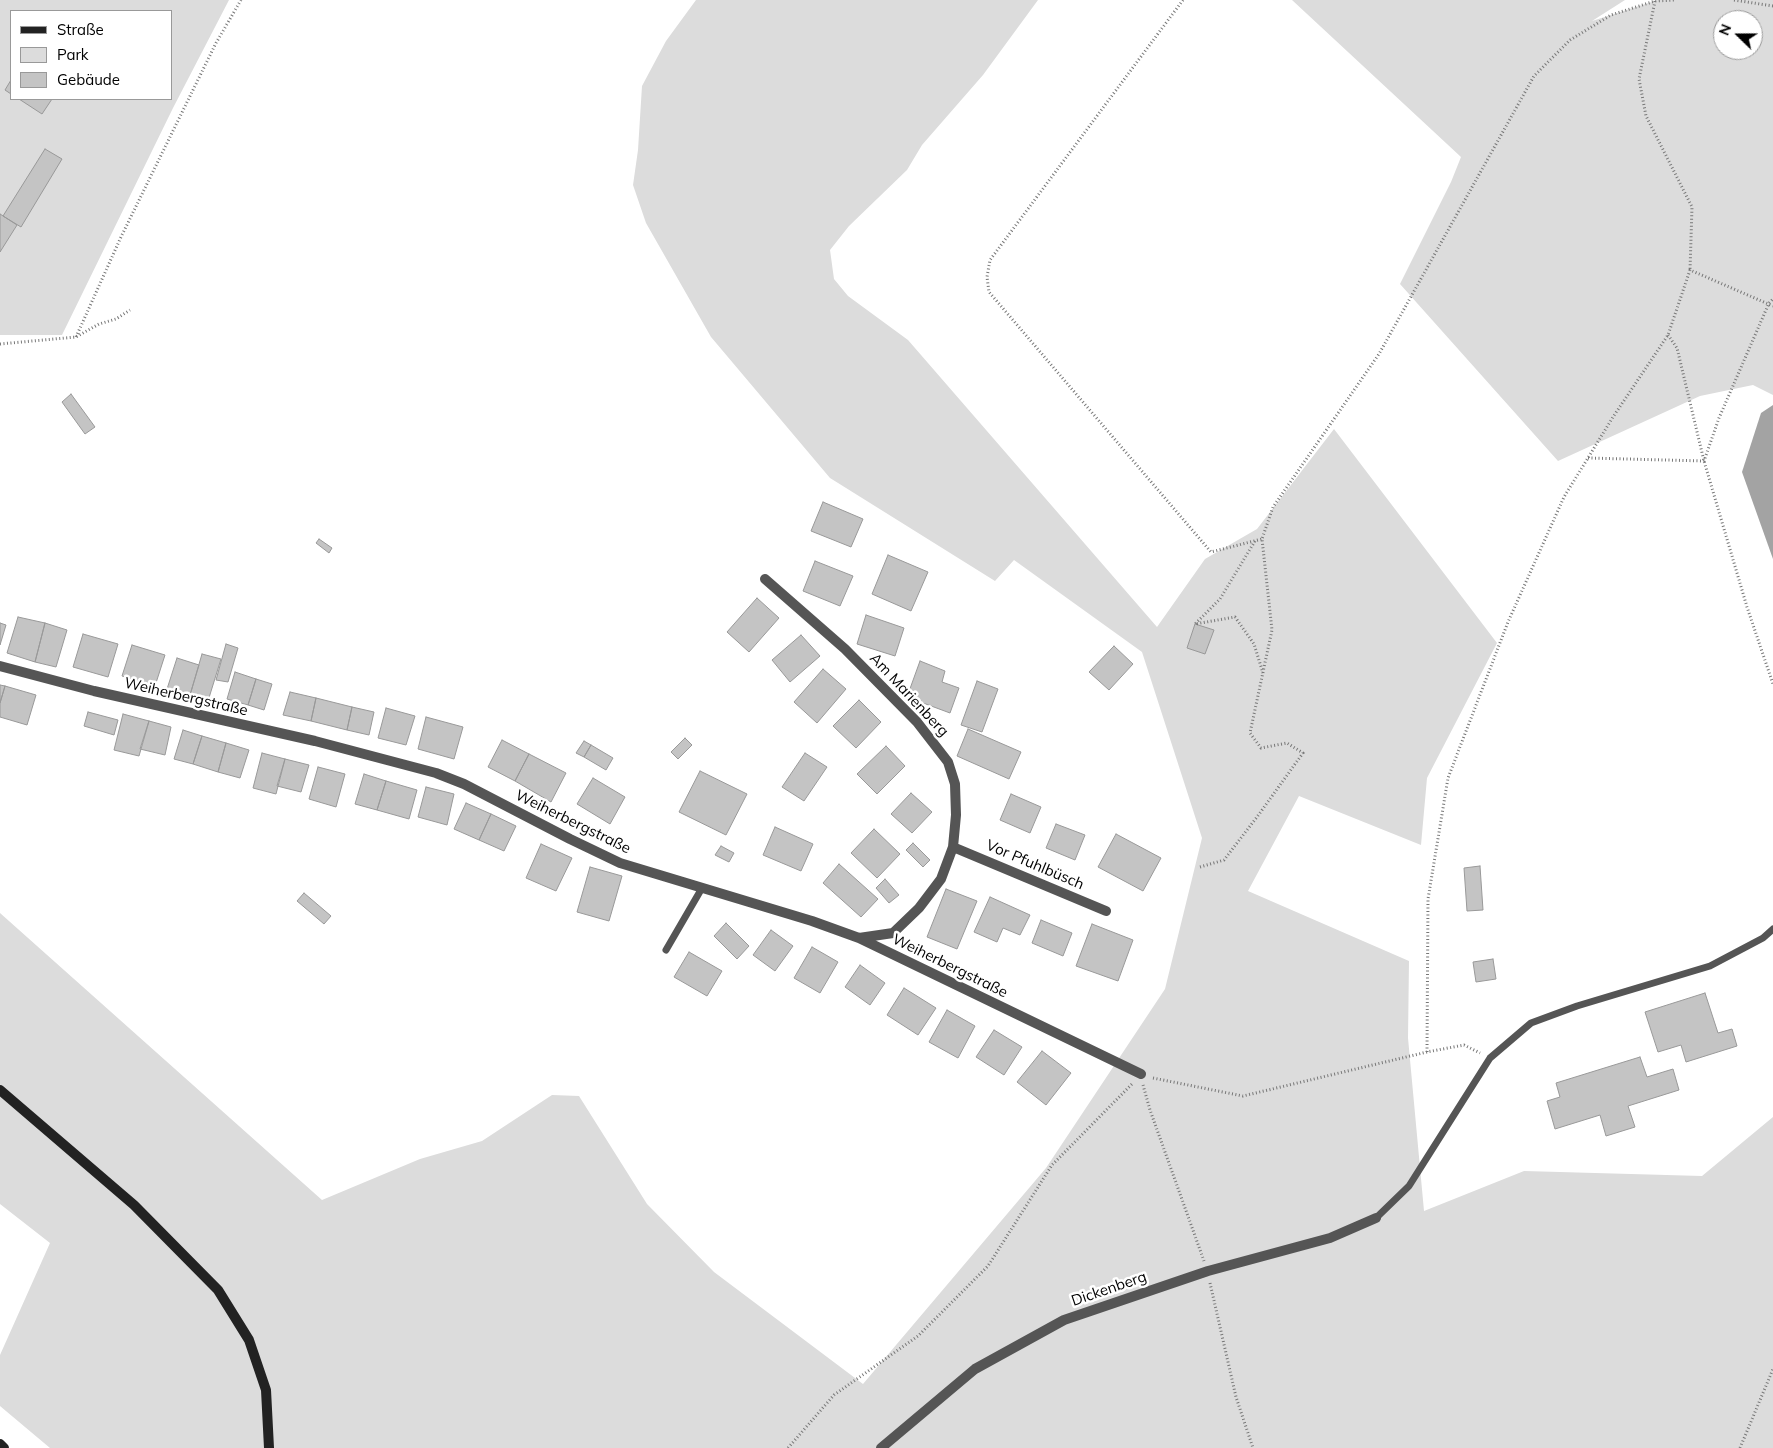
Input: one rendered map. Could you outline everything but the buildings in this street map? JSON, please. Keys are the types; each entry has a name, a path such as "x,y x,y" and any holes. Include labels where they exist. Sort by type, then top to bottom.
{"street":[{"name":"Am Marienberg","path":"765,579 845,649 917,722 948,762 956,784 953,847 941,879 919,908 893,933 858,938"},
{"name":"Weiherbergstraße","path":"0,666 94,691 315,741 436,774 464,784 620,863 812,921 858,938 1141,1074"},
{"name":"Vor Pfuhlbüsch","path":"953,847 1106,911"},
{"path":"0,1090 134,1205 218,1290 249,1340 266,1390 269,1448"},
{"name":"Dickenberg","path":"881,1448 975,1369 1064,1320 1208,1270 1330,1238 1376,1218"},
{"path":"0,1444 4,1448"}],"lane":[{"path":"666,950 702,888"},
{"path":"1376,1218 1409,1186 1490,1058 1531,1023 1577,1006 1710,966 1763,938 1773,929"}],"path":[{"path":"76,337 121,237 212,52 242,0"},
{"path":"1183,0 990,260 987,277 989,292 1211,552 1262,539"},
{"path":"1426,1052 1428,899 1448,778 1508,622 1564,497 1613,417 1668,335 1690,270 1692,207 1646,116 1639,80 1654,0"},
{"path":"1200,867 1224,860 1258,817 1303,753 1286,743 1261,748 1250,733 1272,630 1262,539 1273,507 1379,354 1534,76 1570,40 1611,15 1654,0 1675,0"},
{"path":"1734,0 1773,6"},
{"path":"1690,270 1771,305"},
{"path":"1704,461 1719,418 1773,299"},
{"path":"0,344 76,337 98,324 116,319 130,310"},
{"path":"1668,335 1677,348 1704,461 1747,607 1773,684"},
{"path":"1588,458 1704,461"},
{"path":"1255,541 1220,599 1196,624 1234,617 1254,644 1263,673"},
{"path":"788,1448 834,1395 918,1336 988,1266 1052,1165 1141,1074 1243,1096 1426,1052 1464,1045 1490,1058"},
{"path":"1740,1448 1773,1369"}],"green space":[{"path":"0,0 229,0 173,108 62,335 0,335"},
{"path":"696,0 1038,0 983,75 922,145 907,170 849,226 830,250 834,279 848,296 908,340 1157,627 1205,559 1257,529 1334,429 1497,643 1427,778 1421,845 1299,796 1248,891 1409,961 1408,1038 1424,1211 1524,1171 1702,1176 1773,1117 1773,1448 50,1448 0,1406 0,1355 50,1243 0,1204 0,913 322,1200 420,1159 482,1141 552,1095 579,1096 647,1204 714,1272 863,1384 1046,1168 1165,989 1202,838 1142,652 1014,560 995,581 830,478 711,337 646,223 633,185 638,150 642,86 666,41"},
{"path":"1292,0 1625,0 1592,21 1658,0 1773,0 1773,395 1753,385 1700,396 1558,461 1400,284 1451,182 1461,157"}],"shaded area":[{"path":"1773,405 1773,559 1742,472 1761,413"}]}
